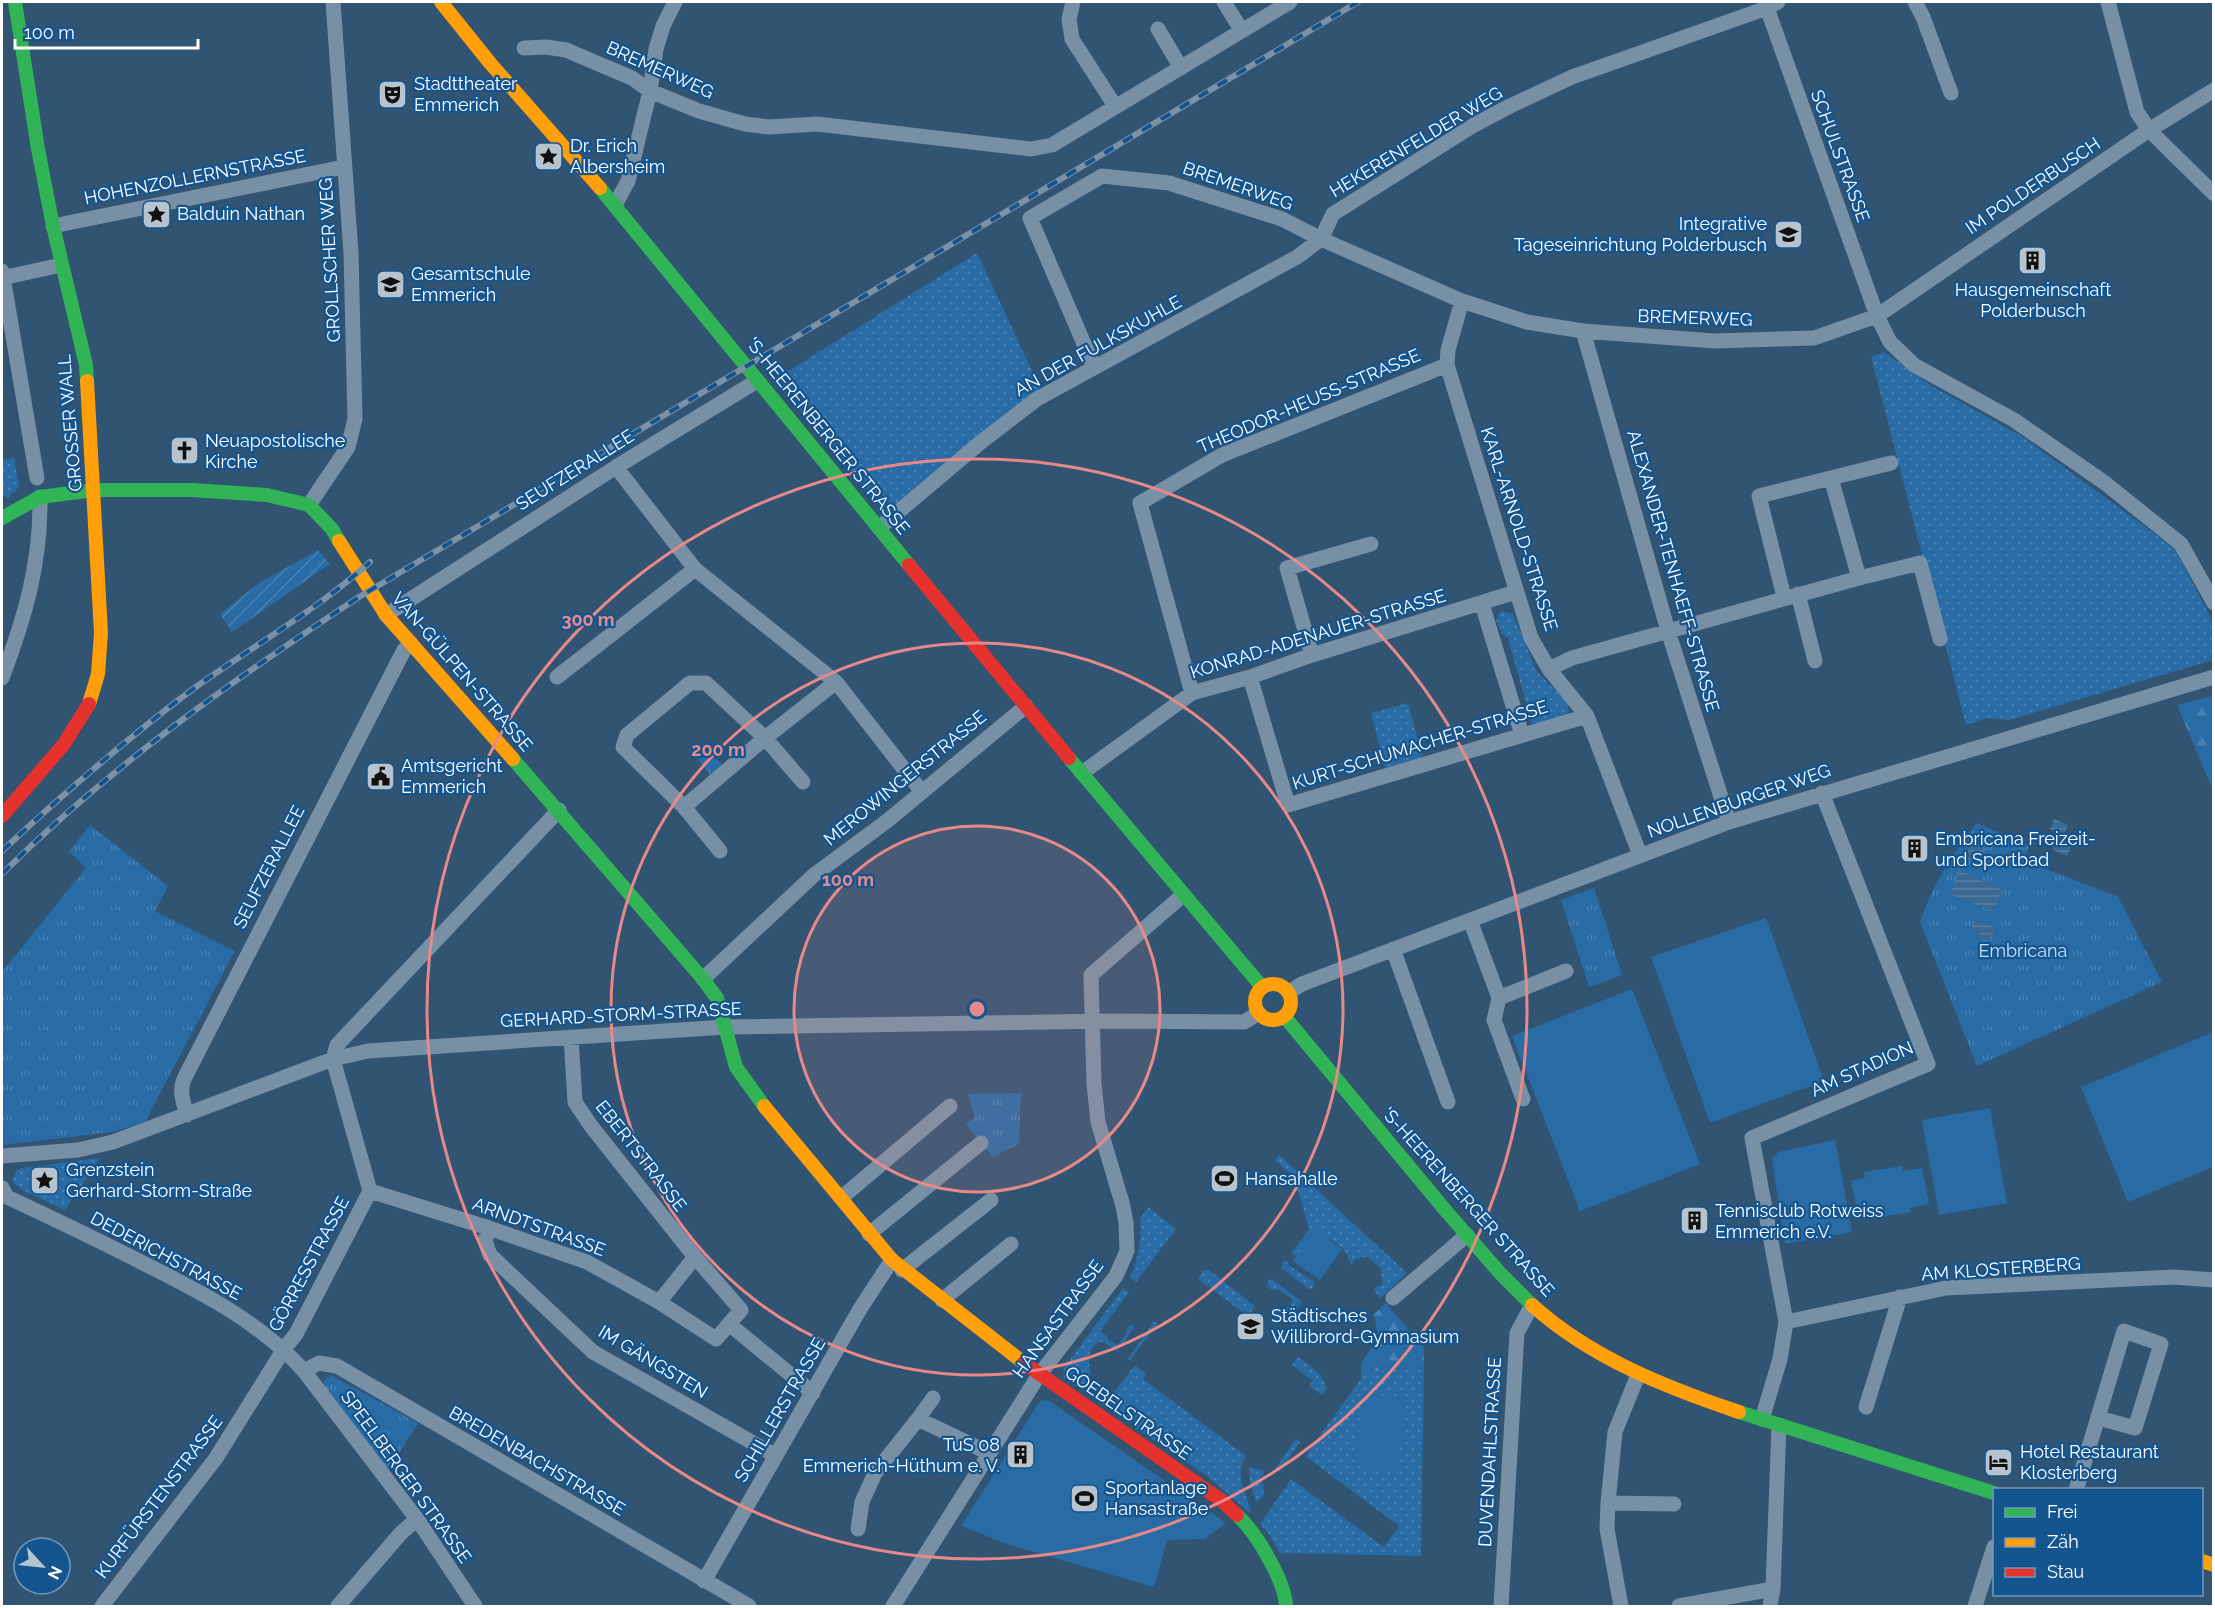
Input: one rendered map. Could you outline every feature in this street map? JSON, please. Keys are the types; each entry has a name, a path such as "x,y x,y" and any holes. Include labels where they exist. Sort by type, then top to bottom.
{"street":[{"name":"GROSSER WALL","path":"2,816 73,731 92,697 100,662 101,633 86,365 53,226 15,2"},
{"name":"GROLLSCHER WEG","path":"309,505 348,447 355,419 351,264 333,2"},
{"name":"'S-HEERENBERGER STRASSE","path":"441,2 490,63 615,205 757,381 1262,987"},
{"path":"615,205 628,181 650,91 656,49 663,26 675,2"},
{"path":"1073,2 1069,19 1072,39 1115,106 1290,2"},
{"path":"1224,2 1242,31"},
{"path":"1915,2 1923,17 1951,93"},
{"path":"2108,2 2137,112 2149,130 2214,194"},
{"name":"HEKERENFELDER WEG","path":"1321,238 1333,214 1474,125 1510,106 1572,77 1772,5"},
{"name":"SCHULSTRASSE","path":"1772,5 1877,316"},
{"path":"1158,29 1181,68"},
{"name":"BREMERWEG","path":"524,48 546,47 566,50 632,78 650,91 699,111 745,124 769,127 817,124 1031,149 1052,145 1115,106"},
{"name":"IM POLDERBUSCH","path":"1877,316 2149,130 2214,90"},
{"name":"HOHENZOLLERNSTRASSE","path":"53,226 344,167"},
{"name":"BREMERWEG","path":"1094,367 1030,218 1102,176 1169,183 1282,219 1462,301 1527,322 1583,331 1714,341 1814,338 1877,316"},
{"name":"AN DER FULKSKUHLE","path":"879,528 981,442 1037,399 1287,263 1321,238"},
{"path":"37,478 2,275 61,265"},
{"name":"KARL-ARNOLD-STRASSE","path":"1462,301 1448,350 1447,364 1516,592 1531,638 1549,669 1587,716 1640,855"},
{"path":"1877,316 1890,342 1914,365 2014,420 2106,483 2181,544 2214,603"},
{"name":"ALEXANDER-TENHAEFF-STRASSE","path":"1583,331 1668,631 1729,822"},
{"name":"THEODOR-HEUSS-STRASSE","path":"1192,693 1140,503 1222,455 1447,364"},
{"name":"SEUFZERALLEE","path":"386,615 616,467 757,381"},
{"path":"1815,661 1791,596 1759,496 1892,463"},
{"path":"616,467 696,569 836,682 922,792"},
{"path":"1831,478 1859,578"},
{"path":"2,500 7,514 40,497 94,490 192,490 267,495 309,505"},
{"path":"2,678 28,603 40,530 40,497"},
{"name":"VAN-GÜLPEN-STRASSE","path":"309,505 332,529 386,615 428,660 704,979 717,998 725,1027"},
{"path":"1312,655 1287,568 1371,544"},
{"path":"1549,669 1572,658 1791,596 1920,563 1940,639"},
{"path":"557,677 696,569"},
{"name":"KONRAD-ADENAUER-STRASSE","path":"1082,773 1192,693 1250,677 1312,655 1516,592"},
{"path":"1482,604 1522,735"},
{"name":"SEUFZERALLEE","path":"187,1115 181,1096 184,1079 358,736 404,650 411,643"},
{"name":"KURT-SCHUMACHER-STRASSE","path":"1250,677 1288,805 1587,716"},
{"name":"NOLLENBURGER WEG","path":"1288,992 1302,984 1729,822 2214,677"},
{"path":"684,807 765,738 836,682"},
{"path":"720,851 684,807 624,747 627,735 690,683 706,683 765,738 803,782"},
{"name":"MEROWINGERSTRASSE","path":"704,979 814,875 887,821 1026,706"},
{"name":"AM STADION","path":"1786,1322 1752,1138 1928,1064 1822,793"},
{"path":"333,1059 337,1044 559,810"},
{"path":"1092,1022 1091,975 1183,895"},
{"path":"1470,920 1499,998 1494,1020 1523,1099"},
{"path":"1393,949 1448,1102"},
{"path":"1499,998 1566,971"},
{"path":"1273,983 1288,992 1291,1006 1284,1016 1277,1019 1269,1020 1259,1013 1255,1006 1255,999 1262,987 1273,983"},
{"name":"GERHARD-STORM-STRASSE","path":"2,1156 78,1150 113,1142 333,1059 368,1051 725,1027 1244,1022 1259,1013"},
{"name":"'S-HEERENBERGER STRASSE","path":"1284,1016 1345,1093 1467,1235 1532,1305 1557,1327 1638,1375 1692,1396 1993,1491"},
{"name":"HANSASTRASSE","path":"893,1606 1040,1375 1116,1276 1126,1251 1126,1223 1123,1206 1098,1122 1092,1022"},
{"name":"GOEBELSTRASSE","path":"725,1027 736,1067 757,1098 897,1265 1040,1375 1222,1501 1248,1526 1268,1556 1286,1606"},
{"name":"EBERTSTRASSE","path":"571,1037 575,1102 591,1126 695,1257 741,1310 729,1324"},
{"name":"GÖRRESSTRASSE","path":"284,1349 296,1334 370,1191 333,1059"},
{"path":"841,1198 950,1106"},
{"path":"869,1234 981,1143"},
{"name":"DEDERICHSTRASSE","path":"2,1188 7,1197 108,1245 213,1300 267,1334 304,1371"},
{"name":"ARNDTSTRASSE","path":"370,1191 489,1228 587,1262 659,1302 716,1339 729,1324"},
{"path":"897,1265 991,1200"},
{"name":"IM GÄNGSTEN","path":"489,1228 485,1241 490,1255 594,1352 777,1456"},
{"path":"1393,1298 1467,1235"},
{"path":"942,1300 1011,1244"},
{"path":"659,1302 695,1257"},
{"name":"SCHILLERSTRASSE","path":"705,1581 860,1308 897,1265"},
{"name":"AM KLOSTERBERG","path":"1786,1322 1946,1288 2108,1282 2174,1277 2214,1280"},
{"path":"1866,1407 1900,1297"},
{"name":"DUVENDAHLSTRASSE","path":"1501,1606 1517,1333 1532,1305"},
{"path":"1762,1419 1780,1359 1786,1322"},
{"path":"729,1324 813,1394"},
{"path":"2077,1488 2124,1331 2161,1344 2135,1428 2099,1418"},
{"name":"KURFÜRSTENSTRASSE","path":"102,1606 216,1458 284,1349"},
{"name":"BREDENBACHSTRASSE","path":"304,1371 319,1363 337,1366 749,1606"},
{"name":"SPEELBERGER STRASSE","path":"304,1371 417,1519 475,1606"},
{"path":"1621,1606 1607,1529 1608,1503 1615,1432 1638,1375"},
{"path":"858,1529 862,1502 875,1473 933,1398"},
{"path":"918,1419 989,1453"},
{"path":"1770,1606 1773,1589 1779,1425"},
{"path":"1608,1503 1674,1504"},
{"path":"338,1606 401,1533 417,1519"},
{"path":"1975,1606 1993,1553"},
{"path":"1679,1606 1773,1589"}],"green space":[{"path":"977,253 1041,390 892,507 875,501 774,380"},
{"path":"1884,352 1932,386 2023,437 2175,549 2213,622 2213,660 2009,720 1987,718 1966,725 1871,357"},
{"path":"14,458 19,487 7,499 2,493 2,460"},
{"path":"318,550 330,564 232,632 220,614 259,583"},
{"path":"1501,611 1513,614 1537,672 1567,701 1569,711 1565,718 1533,728 1508,638 1502,634 1496,620"},
{"path":"2214,696 2213,790 2177,705"},
{"path":"1408,703 1424,761 1386,771 1371,713"},
{"path":"698,745 726,767 712,778 692,751"},
{"name":"Embricana","path":"1977,823 2029,846 2024,860 2118,897 2162,982 1977,1066 1920,922 1944,870"},
{"path":"90,825 168,886 155,911 235,951 145,1122 112,1132 2,1145 2,972 86,868 69,851"},
{"path":"1594,888 1622,975 1589,987 1561,900"},
{"path":"1766,918 1824,1081 1710,1123 1651,957"},
{"path":"1632,989 1700,1164 1580,1211 1512,1036"},
{"path":"2213,1032 2213,1167 2128,1202 2081,1087"},
{"path":"1021,1093 1019,1144 993,1157 966,1124 975,1117 968,1094"},
{"path":"1990,1108 2007,1203 1939,1215 1922,1120"},
{"path":"1835,1140 1852,1232 1785,1244 1772,1160 1778,1152"},
{"path":"1279,1155 1407,1273 1381,1298 1373,1290 1379,1285 1383,1286 1380,1267 1367,1257 1356,1259 1351,1265 1340,1246 1320,1236 1298,1257 1291,1254 1309,1229 1294,1177 1275,1160"},
{"path":"100,1158 65,1210 22,1190 12,1181 17,1170 22,1168"},
{"path":"1902,1166 1903,1171 1922,1168 1929,1204 1910,1208 1911,1212 1873,1218 1872,1214 1858,1217 1851,1181 1865,1178 1864,1172"},
{"path":"1148,1207 1176,1229 1136,1282 1130,1278 1139,1249 1140,1219"},
{"path":"1315,1230 1342,1249 1320,1280 1293,1261"},
{"path":"1283,1261 1315,1282 1312,1289 1310,1290 1281,1268"},
{"path":"1204,1270 1209,1270 1255,1306 1248,1316 1198,1279"},
{"path":"1272,1279 1301,1301 1289,1319 1283,1317 1293,1300 1278,1289 1272,1290 1267,1286 1269,1280"},
{"path":"1123,1288 1129,1292 1100,1331 1108,1337 1108,1340 1118,1345 1129,1325 1134,1328 1117,1351 1099,1342 1093,1347 1089,1359 1091,1380 1086,1393 1064,1378 1063,1369"},
{"path":"1386,1303 1424,1348 1424,1366 1361,1373 1361,1364 1378,1337 1374,1314"},
{"path":"1153,1322 1158,1323 1130,1360 1127,1360"},
{"path":"1298,1357 1319,1373 1327,1388 1322,1395 1309,1386 1313,1381 1292,1365"},
{"path":"1135,1365 1146,1374 1143,1379 1246,1456 1241,1476 1250,1513 1207,1476 1134,1427 1136,1422 1121,1413 1119,1416 1100,1403 1104,1397 1112,1395"},
{"path":"1424,1366 1421,1556 1280,1553 1260,1524 1291,1479 1384,1547 1399,1526 1305,1456 1361,1379 1361,1373"},
{"path":"331,1375 418,1423 388,1470 323,1387 324,1381"},
{"path":"1365,1393 1407,1399 1397,1471 1354,1465"},
{"name":"Sportanlage Hansastraße","path":"1048,1400 1226,1523 1205,1539 1167,1540 1154,1587 1007,1544 961,1526 1040,1401"},
{"path":"1296,1439 1300,1442 1279,1472 1275,1469"},
{"path":"1249,1467 1265,1471 1261,1477 1264,1494 1256,1503 1250,1483"}],"shaded area":[{"path":"2054,819 2068,825 2061,841 2071,846 2067,856 2053,850 2059,834 2050,829"},
{"path":"1972,841 1984,851 1984,854 1979,859 1974,857 1967,862 1963,860 1967,852 1965,850"},
{"path":"1957,869 1993,886 1995,882 1997,883 1996,887 2002,890 1993,911 1950,894 1958,874"},
{"path":"1975,919 1996,928 1986,942 1979,939 1980,932 1972,928"}],"railway":[{"path":"2,874 85,797 173,726 265,660 359,597 1358,2"},
{"path":"2,851 94,769 189,692 327,597 370,562"}],"traffic: fast":[{"path":"15,2 38,149 53,226 86,365 87,381"},
{"path":"600,188 909,565"},
{"path":"2,518 40,497 94,490 192,490 267,495 309,505 332,529 339,541"},
{"path":"1069,758 1262,987"},
{"path":"513,759 717,998 736,1067 764,1106"},
{"path":"1284,1016 1446,1211 1500,1273 1532,1305"},
{"path":"1739,1412 1993,1493"},
{"path":"1237,1515 1253,1533 1268,1558 1281,1584 1286,1606"}],"traffic: slow":[{"path":"441,2 490,63 600,188"},
{"path":"87,381 101,633 98,674 89,704"},
{"path":"339,541 386,615 513,759"},
{"path":"1273,984 1286,989 1291,1002 1286,1015 1273,1020 1260,1015 1255,1002 1260,989 1273,984"},
{"path":"764,1106 892,1260 1024,1363"},
{"path":"1532,1305 1555,1324 1604,1356 1657,1381 1739,1412"},
{"path":"2203,1561 2214,1565"}],"traffic: jam":[{"path":"909,565 1069,758"},
{"path":"2,816 64,744 89,704"},
{"path":"1024,1363 1222,1501 1237,1515"}],"place":[{"name":"Stadttheater Emmerich","path":"393,94"},
{"name":"Dr. Erich Albersheim","path":"549,156"},
{"name":"Balduin Nathan","path":"156,214"},
{"name":"Integrative Tageseinrichtung Polderbusch","path":"1788,234"},
{"name":"Hausgemeinschaft Polderbusch","path":"2033,261"},
{"name":"Gesamtschule Emmerich","path":"390,284"},
{"name":"Neuapostolische Kirche","path":"184,451"},
{"name":"Amtsgericht Emmerich","path":"380,776"},
{"name":"Embricana Freizeit- und Sportbad","path":"1914,849"},
{"name":"Hansahalle","path":"1224,1179"},
{"name":"Grenzstein Gerhard-Storm-Straße","path":"45,1180"},
{"name":"Tennisclub Rotweiss Emmerich e.V.","path":"1694,1221"},
{"name":"Städtisches Willibrord-Gymnasium","path":"1250,1326"},
{"name":"TuS 08 Emmerich-Hüthum e. V.","path":"1021,1455"},
{"name":"Hotel Restaurant Klosterberg","path":"1999,1462"},
{"name":"Sportanlage Hansastraße","path":"1084,1498"}]}
